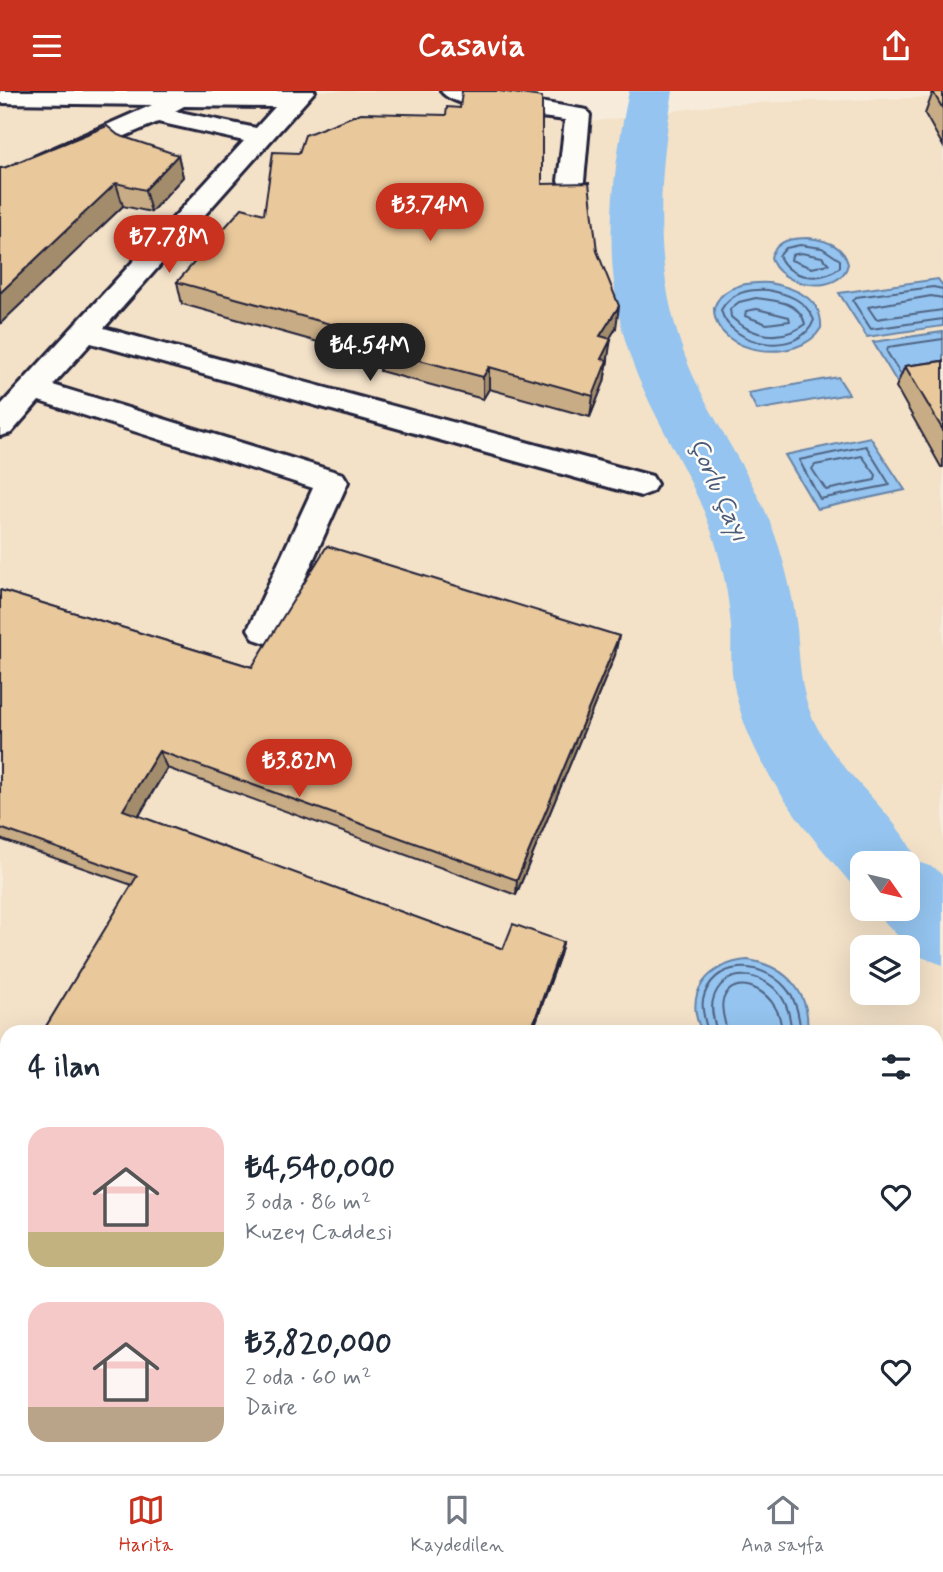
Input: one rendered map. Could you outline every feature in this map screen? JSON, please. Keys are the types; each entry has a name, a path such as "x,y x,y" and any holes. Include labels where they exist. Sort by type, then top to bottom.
{"street":[{"path":"453,91 473,99 578,115 571,181"},
{"path":"0,96 298,95"},
{"path":"0,425 298,95"},
{"path":"0,181 155,114 182,97"},
{"path":"0,117 125,110 261,137"},
{"path":"85,332 641,484"},
{"path":"33,389 332,482 266,629"}],"shaded area":[{"path":"0,91 462,91 575,124 726,104 943,97 943,1025 0,1025"}],"water":[{"path":"809,238 828,242 838,248 846,258 848,264 843,274 834,281 809,284 796,281 776,267 771,257 777,246 792,239"},
{"path":"938,279 943,286 943,326 867,337 839,293"},
{"path":"769,283 788,287 812,302 817,309 821,328 810,340 778,351 759,350 727,337 717,324 714,308 723,294 744,284"},
{"path":"943,332 943,377 898,384 873,342"},
{"path":"838,377 849,394 757,410 748,393"},
{"path":"870,437 905,490 817,509 785,455"},
{"path":"748,960 762,963 784,975 800,994 805,1005 807,1025 700,1025 696,1005 703,983 721,967"}],"building":[{"path":"462,91 499,91 542,97 542,184 589,183 597,251 619,306 600,336 611,339 601,359 607,360 593,396 489,367 483,377 378,349 385,339 177,282 242,208 264,214 273,152 299,153 305,135 361,113 446,115 447,107 460,108"},
{"path":"933,92 943,92 943,109"},
{"path":"107,126 118,135 178,155 145,190 116,183 0,293 0,168"},
{"path":"943,361 943,430 905,366"},
{"path":"327,546 619,636 517,880 159,751 123,810 503,949 513,924 563,942 533,1025 47,1025 137,876 0,828 0,590 252,667"}],"waterway":[{"name":"Çorlu Çayı","path":"651,91 639,166 635,240 644,313 654,349 669,385 739,520 755,574 764,629 767,682 774,709 797,758 811,780 870,851"},
{"name":"Çorlu Çayı","path":"920,905 943,929"}]}
